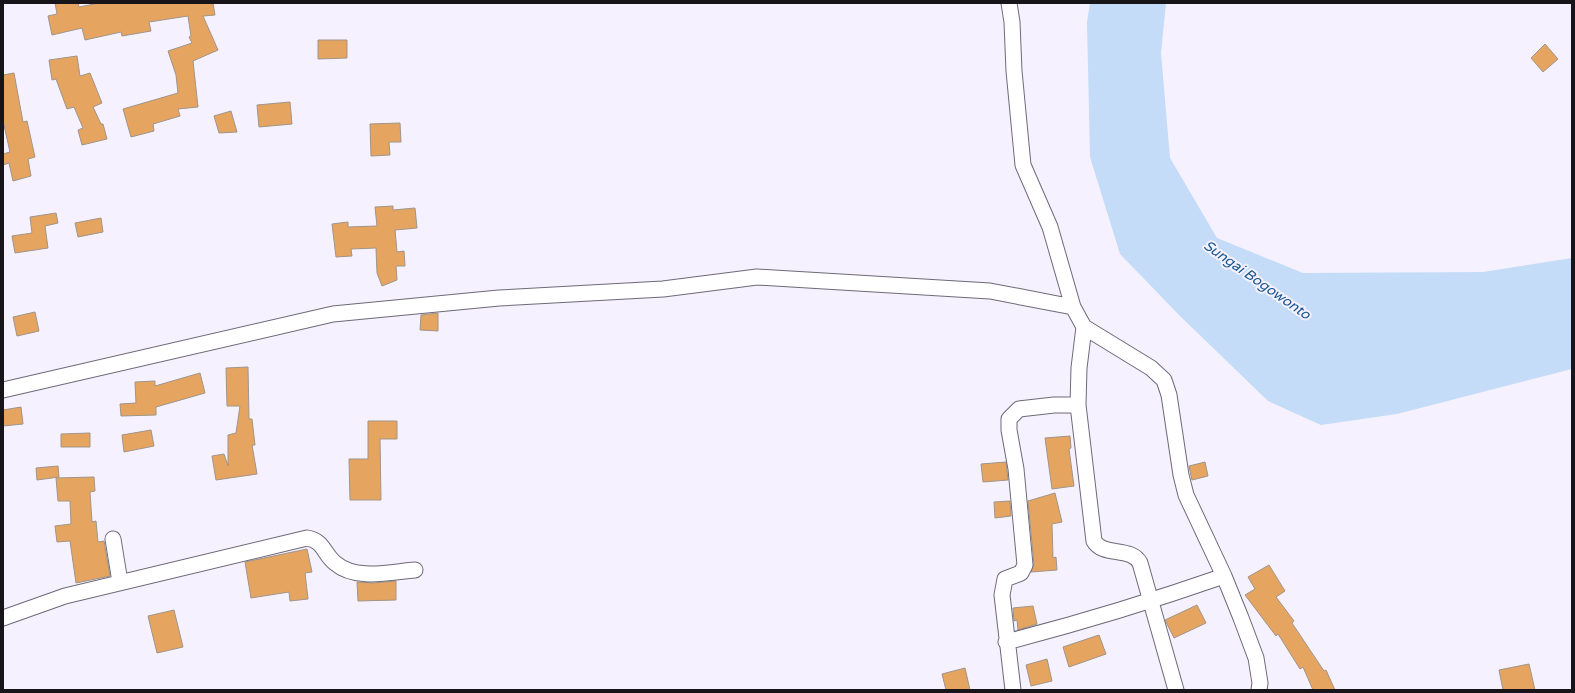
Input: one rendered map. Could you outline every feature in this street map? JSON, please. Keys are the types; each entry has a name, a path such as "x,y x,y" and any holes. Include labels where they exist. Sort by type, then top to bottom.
{"street":[{"path":"1009,3 1012,22 1014,71 1023,165 1050,227 1073,307 1084,327 1151,368 1164,380 1169,395 1181,475 1186,495 1224,576 1256,658 1260,683 1259,690"},
{"path":"3,390 333,314 499,298 663,289 757,277 990,291 1073,307"},
{"path":"1084,327 1079,368 1078,405 1094,541 1100,547 1131,554 1138,558 1176,690"},
{"path":"1013,690 1006,642 1002,595 1004,583 1008,576 1021,573 1025,565 1016,468 1009,430 1009,418 1019,409 1054,405 1078,405"},
{"path":"3,618 65,596 307,538 315,540 321,544 328,557 348,572 362,574 416,570"},
{"path":"113,539 120,582"},
{"path":"1006,642 1068,626 1151,601 1224,576"}],"water":[{"name":"Sungai Bogowonto","path":"1090,3 1166,3 1161,53 1170,158 1217,238 1303,273 1483,272 1572,258 1572,369 1397,414 1321,425 1268,401 1180,316 1120,254 1090,157 1087,22"}],"building":[{"path":"55,3 78,3 79,7 99,3 213,3 215,15 203,16 218,50 193,61 198,107 178,109 180,116 153,124 154,131 131,137 123,109 178,93 176,75 168,51 192,43 189,37 191,36 188,16 149,22 151,31 122,36 121,32 85,40 82,28 52,35 48,16 57,14"},
{"path":"318,40 347,40 347,58 318,59"},
{"path":"1545,44 1558,59 1543,72 1531,58"},
{"path":"77,56 80,76 90,73 102,103 93,107 101,124 103,124 107,139 82,145 78,130 83,128 74,107 67,109 56,79 52,80 49,60"},
{"path":"14,73 23,122 27,121 35,157 28,159 31,176 13,181 9,163 3,165 3,154 10,152 3,121 3,75"},
{"path":"290,102 292,124 259,127 257,105"},
{"path":"231,111 237,132 219,133 214,116"},
{"path":"400,123 401,142 389,142 390,155 371,156 370,124"},
{"path":"393,206 393,210 415,208 417,228 395,230 397,252 404,251 405,266 396,266 397,280 382,286 377,273 376,248 351,249 352,256 336,257 332,224 348,222 348,227 377,226 375,207"},
{"path":"56,213 58,223 45,226 48,248 15,253 12,236 32,233 30,217"},
{"path":"101,218 103,232 78,237 75,223"},
{"path":"35,312 39,331 17,336 13,317"},
{"path":"438,313 438,331 420,330 421,315"},
{"path":"248,367 249,419 252,419 255,445 252,445 257,474 216,480 212,456 224,454 228,466 228,435 236,433 240,406 227,406 226,368"},
{"path":"200,373 205,393 156,407 156,415 121,416 120,404 136,403 135,382 155,381 155,386"},
{"path":"21,407 23,424 3,426 3,410"},
{"path":"368,421 397,421 397,439 380,439 381,500 350,500 349,459 368,459"},
{"path":"151,430 154,446 124,452 122,435"},
{"path":"90,433 90,447 61,447 61,434"},
{"path":"1070,436 1071,448 1069,449 1074,486 1052,489 1045,438"},
{"path":"1006,462 1008,480 983,482 981,464"},
{"path":"1205,462 1208,476 1192,480 1189,466"},
{"path":"58,466 59,477 37,480 36,468"},
{"path":"94,477 95,491 90,492 92,522 96,521 98,542 104,541 110,576 76,583 70,541 57,542 55,526 71,524 70,501 58,501 56,478"},
{"path":"1055,493 1062,522 1052,524 1053,558 1056,557 1057,570 1031,572 1034,564 1028,501"},
{"path":"1010,501 1011,516 995,518 994,502"},
{"path":"307,549 312,572 305,573 308,599 290,601 289,592 251,598 245,562"},
{"path":"1269,565 1285,591 1276,597 1294,621 1292,623 1324,671 1326,670 1335,690 1313,690 1303,667 1300,669 1278,634 1276,636 1245,595 1255,589 1248,577"},
{"path":"396,581 396,600 358,601 357,582 373,583"},
{"path":"1197,605 1206,623 1174,638 1165,620"},
{"path":"1033,606 1037,624 1018,630 1017,620 1014,621 1013,608"},
{"path":"174,610 183,647 157,653 148,616"},
{"path":"1099,635 1106,654 1069,667 1063,647"},
{"path":"1047,659 1052,681 1031,686 1026,665"},
{"path":"1529,664 1535,690 1503,690 1499,670"},
{"path":"965,668 970,690 946,690 942,674"}]}
